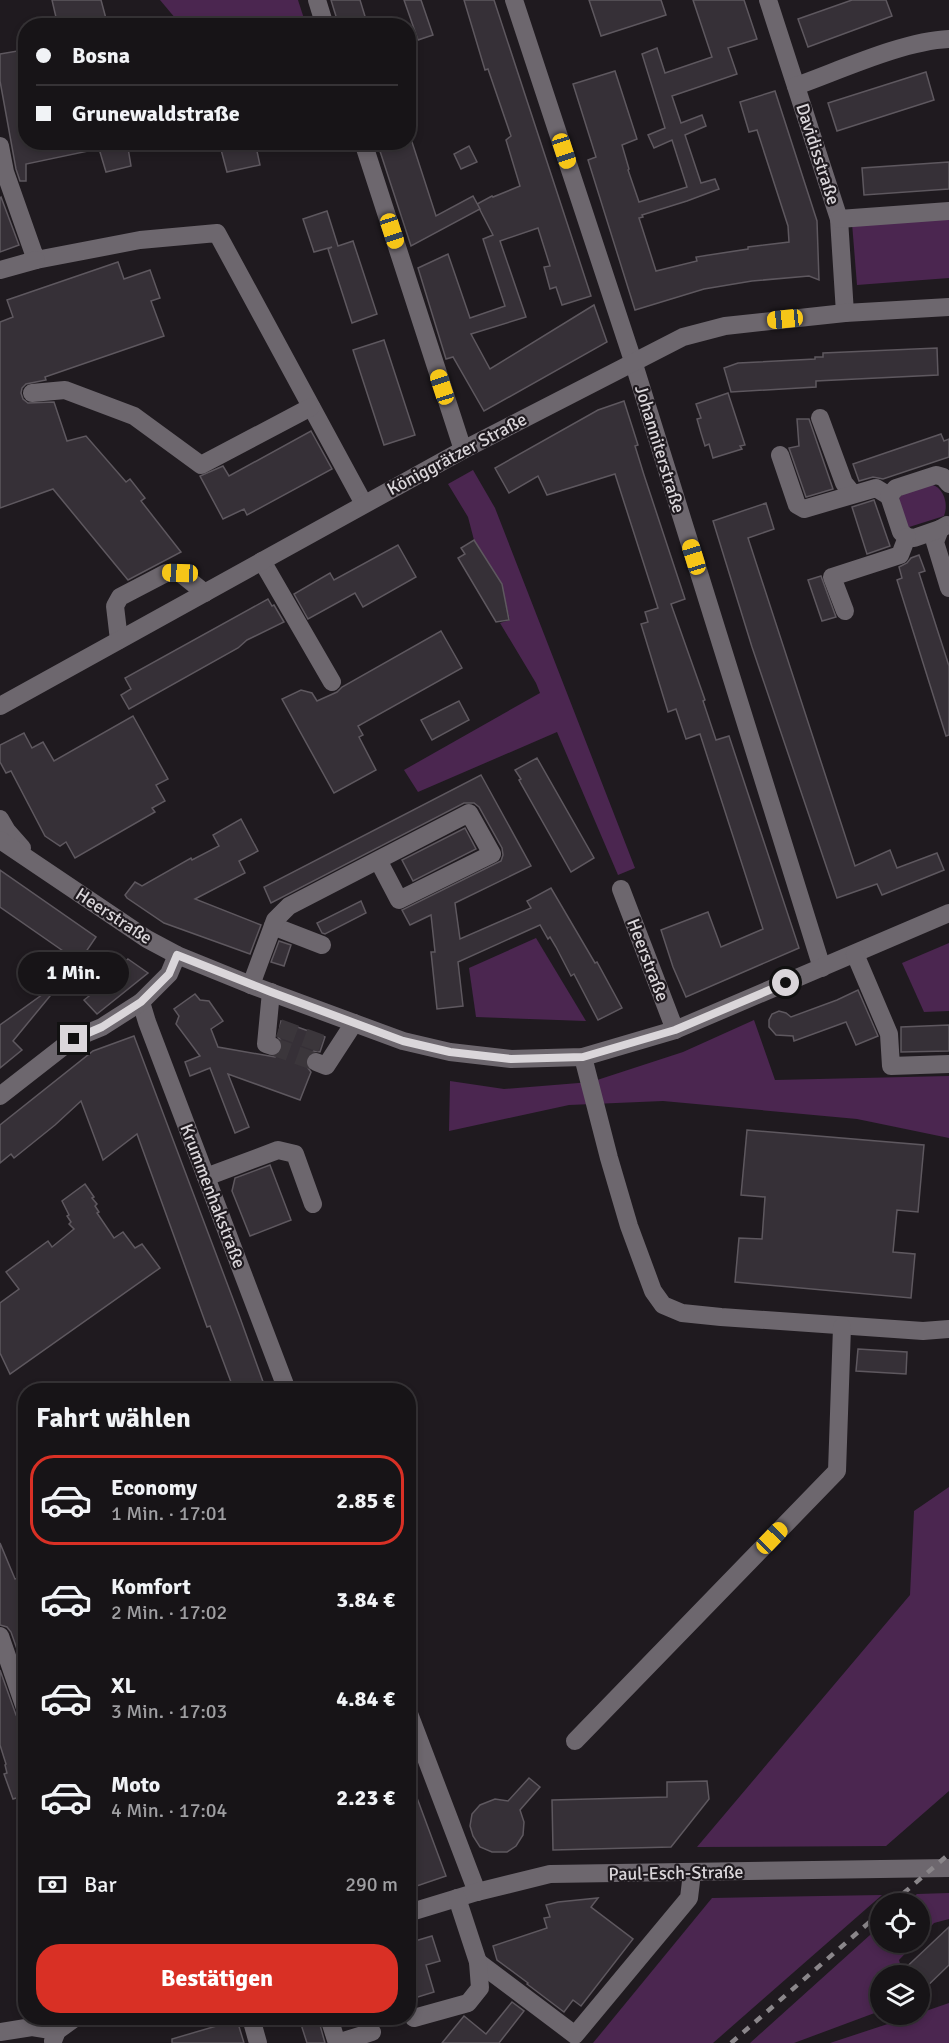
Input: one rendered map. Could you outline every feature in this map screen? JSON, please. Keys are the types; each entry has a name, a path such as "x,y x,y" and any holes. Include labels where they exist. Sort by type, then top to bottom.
{"street":[{"path":"317,0 323,18"},
{"name":"Johanniterstraße","path":"514,0 633,361 822,968"},
{"name":"Davidisstraße","path":"768,0 839,219 845,313"},
{"path":"796,86 900,49 920,43 949,39"},
{"path":"0,146 5,172 36,260"},
{"path":"366,150 463,450"},
{"path":"839,219 949,211"},
{"path":"0,270 36,260 140,240 218,233 364,504"},
{"name":"Königgrätzer Straße","path":"0,706 463,450 683,337 725,326 845,313 949,307"},
{"path":"32,393 65,390 134,416 201,465 311,407"},
{"path":"820,418 844,483 853,494"},
{"path":"780,455 797,505 804,509 876,488 889,496 901,532 907,537 914,538 944,527"},
{"path":"889,496 896,488 936,476 943,477 949,484"},
{"path":"944,527 935,542 949,588"},
{"path":"845,611 832,577 900,555 907,537"},
{"path":"262,561 332,682"},
{"path":"119,640 116,606 120,597 166,573 180,573 205,593"},
{"path":"251,985 273,926 289,906 468,813 492,854 399,900 378,860"},
{"name":"Heerstraße","path":"0,819 7,831 39,867"},
{"name":"Heerstraße","path":"0,840 147,939 177,955 403,1041 450,1052 511,1059 583,1057 675,1030 949,913"},
{"name":"Heerstraße","path":"621,889 675,1030"},
{"path":"273,926 322,945"},
{"path":"855,954 889,1034 891,1066 949,1064"},
{"path":"0,1096 74,1039 102,1027 141,1002 169,974 177,955"},
{"path":"271,992 273,1026 266,1044 272,1046"},
{"name":"Krummenhakstraße","path":"141,1002 284,1383"},
{"path":"316,1062 326,1066 330,1047 354,1023"},
{"path":"583,1057 629,1226 653,1291 663,1305 681,1313 842,1327 923,1332 949,1329"},
{"path":"206,1177 278,1150 294,1154 313,1204"},
{"path":"575,1741 837,1471 842,1327"},
{"path":"0,1636 18,1688"},
{"path":"416,1732 477,1892"},
{"name":"Paul-Esch-Straße","path":"416,1911 477,1892 550,1874 949,1868"},
{"path":"478,1962 575,2035 689,1898 692,1873"},
{"path":"416,2017 468,2004 480,1988 478,1962 457,1898"},
{"path":"0,2032 32,2027 54,2037 67,2025"},
{"path":"253,2025 258,2043"},
{"path":"331,2025 337,2043 372,2032"}],"shaded area":[{"path":"160,0 298,0 304,18 175,18"},
{"path":"949,215 949,278 857,285 852,223"},
{"path":"473,470 495,508 635,868 618,875 557,732 418,792 404,770 540,693 500,623 510,620 502,587 474,540 468,517 448,484"},
{"path":"928,484 941,491 946,506 944,516 906,528 899,498 905,492"},
{"path":"536,938 586,1021 476,1017 469,968"},
{"path":"949,943 949,1011 924,1012 902,963"},
{"path":"754,1020 775,1080 949,1076 949,1138 857,1119 663,1101 569,1105 449,1131 450,1081 504,1089 591,1082 683,1052"},
{"path":"949,1487 949,1791 886,1846 697,1847 910,1595 914,1511"},
{"path":"949,1893 949,1919 934,1923 930,1927 930,1894"},
{"path":"870,1895 870,1906 713,2043 593,2043 712,1898"},
{"path":"870,1935 870,1953 906,1953 899,1960 900,1965 870,1965 870,2015 794,2043 750,2043"},
{"path":"949,2003 949,2043 830,2043 885,2025 930,2025 930,2010"}],"building":[{"path":"52,0 101,0 106,18 56,18"},
{"path":"331,0 360,0 366,18 337,18"},
{"path":"404,0 421,0 433,35 418,40 416,18 410,18"},
{"path":"464,0 494,0 591,296 562,305 556,287 550,289 544,267 550,266 538,228 500,241 526,317 471,334 490,369 594,305 607,342 484,411 453,357 446,359 418,268 448,254 470,318 505,306 483,239 493,235 477,204 520,186 506,140 511,136 488,69 485,70"},
{"path":"589,0 661,0 666,15 601,36"},
{"path":"693,0 744,0 757,39 728,48 737,74 672,96 681,123 702,115 706,126 685,135 701,183 715,179 719,189 639,218 656,271 697,261 696,257 789,242 788,226 757,130 749,132 740,102 775,91 817,221 819,280 809,276 752,281 704,289 635,310 588,160 596,157 573,84 615,71 637,139 622,145 639,202 687,187 672,140 654,148 648,135 665,128 642,54 657,48 665,73 712,57"},
{"path":"852,0 886,0 892,16 808,47 798,19"},
{"path":"18,51 18,150 93,150 26,164 26,181 20,181 0,81 0,54"},
{"path":"926,72 934,100 837,131 828,103"},
{"path":"469,146 477,162 461,169 454,154"},
{"path":"99,150 128,150 131,166 106,172"},
{"path":"221,150 257,150 260,165 227,172"},
{"path":"380,150 415,150 436,216 473,196 480,209 411,246"},
{"path":"949,162 949,189 864,195 862,168"},
{"path":"0,198 19,245 0,252"},
{"path":"327,211 338,246 353,241 377,314 352,323 328,249 332,247 314,252 303,219"},
{"path":"118,262 124,279 150,270 160,298 151,301 164,336 45,377 46,380 26,384 21,393 23,399 28,403 54,402 67,441 86,436 126,482 130,479 145,498 141,501 181,552 128,580 53,489 0,508 0,322 13,317 7,300"},
{"path":"384,340 415,435 384,445 353,350"},
{"path":"937,348 938,375 816,381 816,387 731,392 724,368 738,363 815,359 815,357 823,357 823,353"},
{"path":"728,393 745,445 740,446 742,449 713,458 709,444 705,446 697,419 701,418 696,404"},
{"path":"624,401 638,445 635,446 685,599 671,604 705,700 703,701 716,740 729,736 799,948 686,997 661,930 708,912 721,947 763,929 700,734 686,739 676,709 668,712 641,624 648,622 645,612 658,608 615,474 547,495 538,476 509,493 495,468 598,410"},
{"path":"797,419 809,419 833,489 806,497 789,448 799,446"},
{"path":"311,431 332,469 247,515 244,509 223,519 200,476 223,466 229,476"},
{"path":"941,434 944,441 949,439 949,457 883,479 873,477 859,481 853,464"},
{"path":"874,500 890,546 867,554 852,507"},
{"path":"766,503 774,529 748,538 855,866 890,850 897,868 937,853 944,870 882,895 877,884 837,898 752,647 713,521"},
{"path":"474,540 502,584 509,620 496,622 458,558 465,554 461,548"},
{"path":"398,545 416,577 363,607 355,593 308,619 294,594 330,573 334,580"},
{"path":"919,555 925,571 919,573 949,666 949,735 946,736 897,580 902,578 899,567"},
{"path":"821,576 836,617 822,621 808,580"},
{"path":"268,599 284,622 247,640 238,648 129,709 121,695 131,689 125,678"},
{"path":"441,631 462,668 358,726 363,735 359,737 376,770 334,793 282,699 301,690 312,693 317,701 337,692"},
{"path":"459,701 469,720 432,740 421,720"},
{"path":"133,716 168,779 156,785 165,801 152,808 155,812 75,858 66,842 60,846 45,836 11,771 6,773 0,762 0,745 24,733 32,748 43,742 54,761"},
{"path":"537,758 594,858 571,872 515,770"},
{"path":"481,775 531,866 455,903 460,939 531,908 527,901 551,888 595,963 597,962 622,1008 598,1020 574,974 571,976 550,937 548,939 540,925 458,962 463,1006 437,1009 431,952 435,952 431,915 410,925 402,910 501,861 502,848 479,807 474,803 464,803 271,903 264,887"},
{"path":"241,819 258,851 239,861 245,873 195,899 261,925 250,954 164,923 127,898 125,895 135,882 142,886 191,858 192,860 219,846 213,835"},
{"path":"465,828 476,849 413,881 402,860"},
{"path":"0,870 96,937 79,962 0,907"},
{"path":"361,901 366,913 325,934 322,933 317,923"},
{"path":"279,941 291,945 284,966 271,962"},
{"path":"128,959 148,973 97,1014 84,1000 103,985 100,981"},
{"path":"858,990 878,1036 856,1045 846,1022 794,1041 793,1036 776,1035 769,1027 772,1014 779,1011 791,1017"},
{"path":"46,992 50,996 13,1041 22,1050 0,1068 0,1025"},
{"path":"195,994 200,1000 209,1001 223,1021 211,1029 218,1047 275,1057 283,1049 283,1043 278,1037 281,1021 325,1037 320,1052 314,1051 306,1057 305,1064 311,1072 300,1100 228,1074 249,1127 235,1133 210,1068 190,1076 185,1062 200,1056 176,1024 179,1016 174,1009"},
{"path":"949,1025 949,1051 901,1052 901,1027"},
{"path":"134,1036 263,1383 231,1383 210,1326 207,1327 137,1134 103,1160 81,1101 14,1158 11,1154 0,1163 0,1125 93,1051"},
{"path":"747,1130 924,1145 918,1212 897,1210 893,1252 915,1254 911,1298 735,1282 739,1238 762,1239 765,1197 741,1195"},
{"path":"270,1165 291,1220 250,1236 232,1191 235,1178"},
{"path":"85,1184 97,1204 95,1206 99,1212 97,1213 114,1238 123,1232 135,1248 142,1244 160,1268 10,1374 0,1353 0,1303 19,1289 6,1272 48,1241 52,1247 74,1229 69,1224 71,1222 67,1216 69,1215 62,1201"},
{"path":"858,1349 907,1352 906,1374 856,1371"},
{"path":"0,1543 15,1579 18,1578 18,1652 11,1632 7,1627 0,1625"},
{"path":"0,1670 18,1718 18,1797 13,1799 4,1774 7,1773 6,1764 0,1745"},
{"path":"529,1778 540,1787 520,1810 524,1822 523,1835 516,1846 507,1852 492,1852 480,1847 470,1826 472,1814 480,1805 495,1799 508,1801"},
{"path":"707,1781 709,1799 671,1847 553,1850 552,1800 667,1797 667,1782"},
{"path":"416,1795 446,1876 416,1886"},
{"path":"598,1898 591,1907 633,1939 581,2006 573,2000 564,2012 497,1960 493,1946 547,1928 544,1918 550,1917 546,1905"},
{"path":"949,1927 949,1965 930,1983 930,1965 909,1965 921,1953 930,1953 930,1945"},
{"path":"432,1936 440,1961 426,1965 434,1992 416,1998 416,1941"},
{"path":"512,2002 524,2011 499,2043 442,2043 464,2016 486,2034"},
{"path":"220,2025 239,2025 244,2043 172,2043 172,2039"},
{"path":"301,2025 320,2025 325,2043 307,2043"}],"tunnel":[{"path":"279,1028 323,1044"},
{"path":"272,1046 316,1062"}],"railway":[{"path":"904,1893 949,1854"},
{"path":"731,2043 870,1922"}],"route":[{"path":"74,1039 102,1027 141,1002 169,974 177,955 403,1041 450,1052 511,1059 583,1057 675,1030 786,983"}]}
